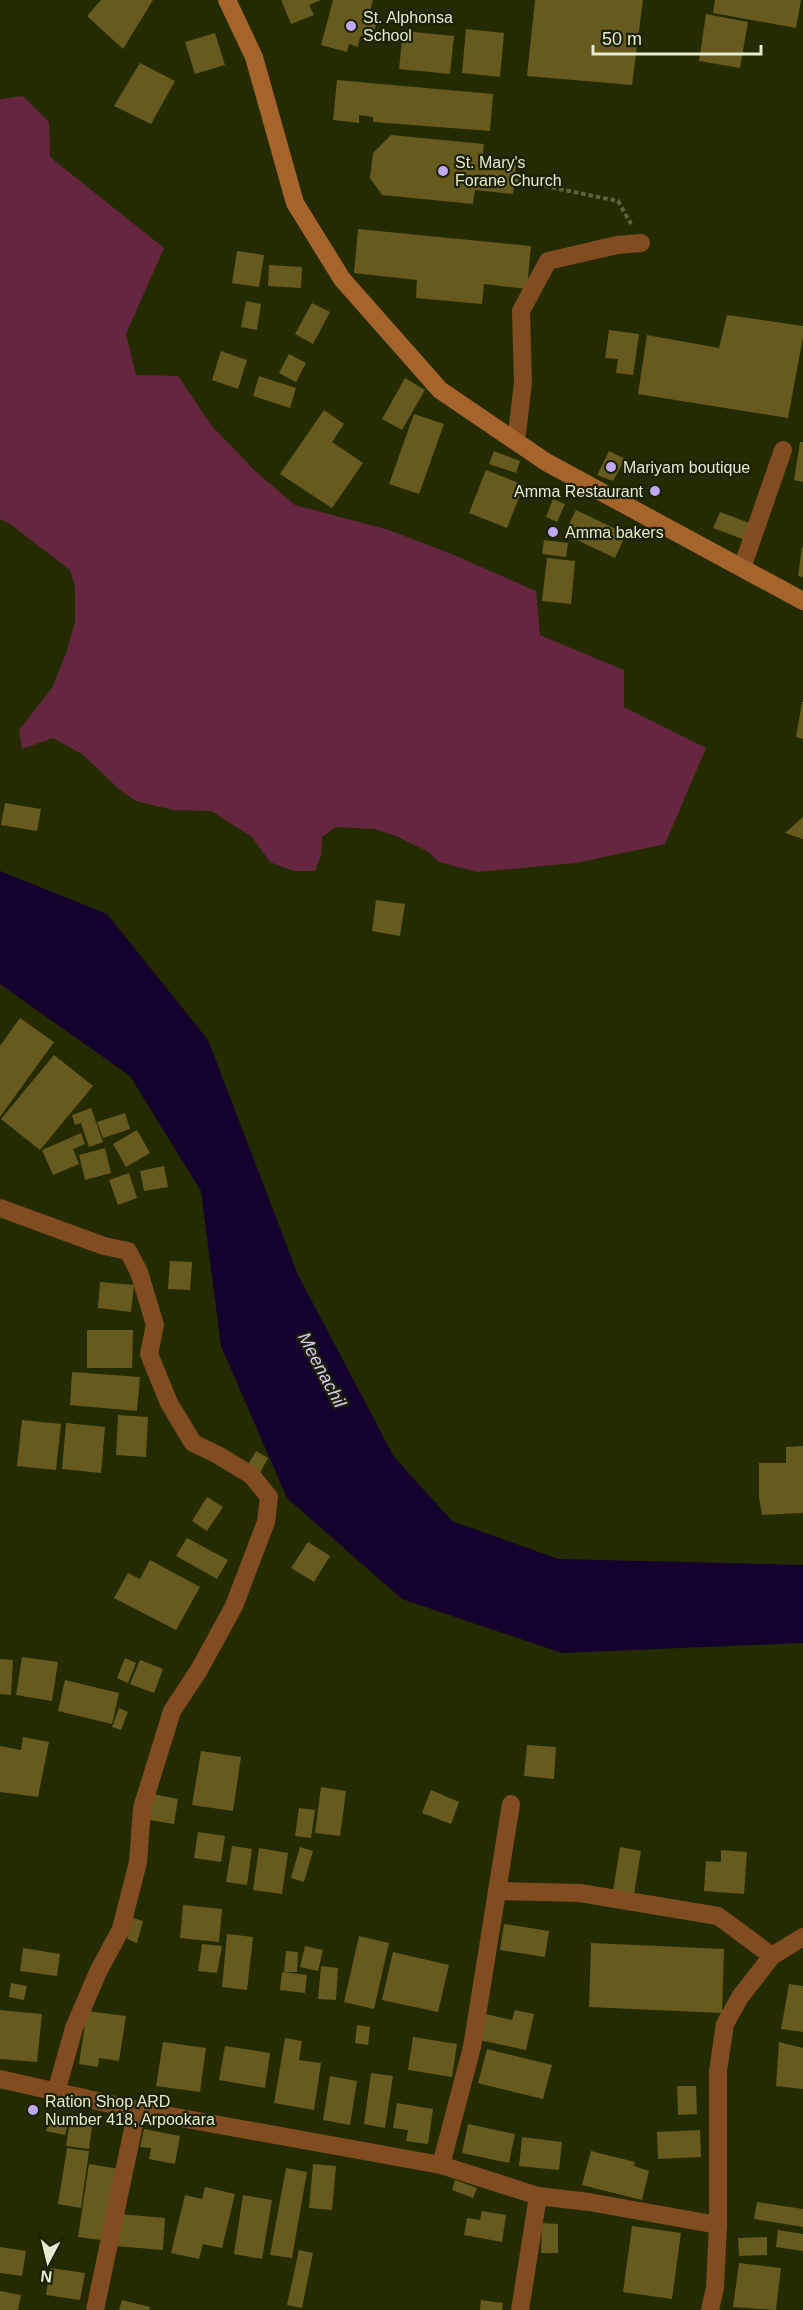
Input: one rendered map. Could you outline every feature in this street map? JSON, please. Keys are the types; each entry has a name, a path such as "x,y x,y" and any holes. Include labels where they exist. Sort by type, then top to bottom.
{"main road":[{"path":"227,0 254,57 295,203 342,279 440,390 546,462 803,601"}],"street":[{"path":"516,441 523,383 521,311 548,261 617,245 641,243"},
{"path":"742,568 783,450"},
{"path":"0,1208 104,1246 128,1251 139,1272 155,1325 149,1354 169,1403 193,1443 251,1475 270,1497 266,1522 234,1606 199,1670 172,1711 142,1808 138,1862 121,1929 98,1972 74,2028 56,2092"},
{"path":"441,2165 472,2047 499,1892 511,1804"},
{"path":"499,1892 580,1893 717,1916 772,1956"},
{"path":"710,2310 714,2288 718,2225 718,2071 725,2024 740,1997 772,1956 803,1937"},
{"path":"0,2079 137,2110 441,2165 538,2196 589,2202 718,2225"},
{"path":"95,2310 137,2110"},
{"path":"520,2310 538,2196"}],"path":[{"path":"515,180 618,201 641,243"}],"shaded area":[{"path":"23,96 49,122 50,157 164,248 126,334 136,375 178,376 211,425 255,471 295,505 389,530 454,555 536,591 540,635 624,670 624,707 706,748 665,844 576,863 477,872 439,862 427,851 396,836 374,829 336,827 322,837 321,855 315,871 293,871 270,862 252,837 211,811 173,810 136,801 120,790 82,754 53,738 22,749 19,730 52,688 75,622 75,586 70,570 10,524 0,519 0,99"}],"water":[{"name":"Meenachil","path":"0,871 107,914 208,1040 298,1275 394,1457 452,1521 558,1559 803,1565 803,1643 562,1653 402,1599 287,1498 221,1346 201,1191 130,1076 0,984"}],"building":[{"path":"101,0 153,0 123,49 87,16"},
{"path":"281,0 321,0 309,5 314,15 291,24"},
{"name":"St. Alphonsa School","path":"333,0 373,0 369,14 378,17 372,39 360,36 358,47 349,44 347,52 321,45"},
{"path":"535,0 643,0 632,85 527,76"},
{"path":"715,0 801,0 796,28 713,13"},
{"path":"706,14 748,22 740,68 699,61"},
{"path":"466,29 504,33 500,77 462,73"},
{"path":"403,31 454,36 450,74 399,69"},
{"path":"215,33 225,65 195,74 185,42"},
{"path":"140,63 175,81 151,124 114,106"},
{"path":"337,80 493,94 490,131 373,122 373,117 359,115 359,123 333,120"},
{"name":"St. Mary's Forane Church","path":"391,135 484,144 482,162 516,165 513,194 475,190 473,204 382,195 370,178 373,153"},
{"path":"358,229 531,246 527,289 484,284 482,304 416,298 417,280 354,273"},
{"path":"237,251 264,255 259,287 232,283"},
{"path":"269,265 302,267 301,288 268,286"},
{"path":"246,301 261,304 257,330 241,327"},
{"path":"312,303 330,312 313,344 295,334"},
{"path":"727,315 803,326 788,418 638,394 647,335 719,348"},
{"path":"609,330 639,334 633,375 616,373 618,359 605,358"},
{"path":"221,351 247,360 238,389 212,380"},
{"path":"289,354 306,363 296,382 279,373"},
{"path":"259,376 296,388 290,408 253,396"},
{"path":"405,378 425,390 402,430 382,419"},
{"path":"324,410 344,424 332,442 363,463 332,508 280,474"},
{"path":"414,414 444,424 419,494 389,484"},
{"path":"800,442 803,442 803,482 794,480"},
{"path":"494,451 520,461 516,473 489,464"},
{"name":"Mariyam boutique","path":"609,451 625,459 613,481 597,475"},
{"path":"486,470 524,485 507,528 469,513"},
{"path":"553,499 565,504 557,522 546,517"},
{"path":"576,510 626,534 615,558 564,534"},
{"path":"720,512 752,524 745,540 713,528"},
{"path":"544,540 568,543 566,557 542,554"},
{"path":"803,547 803,577 798,576"},
{"path":"547,558 575,561 571,604 542,601"},
{"path":"803,702 803,739 796,737"},
{"path":"5,803 41,809 37,831 1,825"},
{"path":"803,817 803,839 785,833"},
{"path":"376,900 405,904 400,936 372,931"},
{"path":"20,1018 54,1042 0,1117 0,1046"},
{"path":"54,1055 93,1086 40,1150 1,1119"},
{"path":"91,1108 103,1142 89,1147 81,1123 75,1125 72,1115"},
{"path":"125,1113 130,1129 103,1138 97,1122"},
{"path":"137,1130 150,1153 126,1167 113,1144"},
{"path":"81,1133 85,1144 73,1149 79,1164 53,1175 42,1150"},
{"path":"105,1148 111,1173 85,1180 79,1155"},
{"path":"164,1166 168,1187 144,1191 140,1171"},
{"path":"129,1173 137,1198 118,1205 109,1180"},
{"path":"170,1261 192,1262 190,1290 168,1289"},
{"path":"100,1282 134,1285 131,1312 98,1308"},
{"path":"87,1330 133,1330 132,1368 87,1368"},
{"path":"72,1372 140,1377 137,1411 70,1405"},
{"path":"118,1415 148,1417 146,1457 116,1455"},
{"path":"22,1420 61,1424 56,1470 17,1466"},
{"path":"66,1423 105,1427 101,1473 62,1469"},
{"path":"803,1446 803,1513 762,1515 759,1497 759,1463 786,1463 786,1447"},
{"path":"256,1451 268,1458 259,1475 246,1468"},
{"path":"207,1497 223,1507 207,1531 192,1521"},
{"path":"187,1538 228,1560 217,1579 176,1556"},
{"path":"308,1542 330,1556 314,1582 291,1568"},
{"path":"150,1560 200,1587 176,1630 114,1598 128,1573 140,1579"},
{"path":"22,1657 58,1662 52,1701 16,1695"},
{"path":"125,1658 136,1663 128,1683 117,1678"},
{"path":"0,1659 13,1660 11,1695 0,1694"},
{"path":"140,1660 163,1669 154,1693 130,1684"},
{"path":"65,1680 119,1693 112,1724 58,1711"},
{"path":"119,1708 128,1712 121,1730 112,1727"},
{"path":"23,1737 49,1742 38,1797 0,1792 0,1746 21,1750"},
{"path":"527,1745 556,1747 554,1779 524,1776"},
{"path":"201,1751 241,1757 233,1811 192,1805"},
{"path":"321,1787 346,1791 340,1836 315,1833"},
{"path":"431,1790 459,1802 451,1824 422,1813"},
{"path":"153,1794 178,1799 174,1824 149,1820"},
{"path":"299,1808 315,1810 311,1838 295,1836"},
{"path":"198,1832 225,1836 221,1862 194,1858"},
{"path":"232,1846 252,1849 247,1885 226,1882"},
{"path":"300,1847 313,1851 304,1882 291,1878"},
{"path":"620,1847 641,1851 634,1894 613,1891"},
{"path":"259,1848 288,1853 282,1894 253,1890"},
{"path":"721,1850 747,1852 744,1894 704,1891 706,1861 721,1862"},
{"path":"183,1905 222,1909 219,1942 180,1938"},
{"path":"133,1918 143,1921 137,1943 127,1939"},
{"path":"504,1924 549,1931 545,1957 500,1950"},
{"path":"227,1934 253,1937 247,1990 222,1987"},
{"path":"359,1936 389,1943 374,2009 344,2002"},
{"path":"591,1943 724,1949 722,2013 589,2007"},
{"path":"202,1944 222,1946 217,1973 198,1971"},
{"path":"305,1946 323,1950 318,1971 300,1967"},
{"path":"23,1948 60,1954 57,1976 20,1971"},
{"path":"286,1951 298,1952 297,1972 284,1972"},
{"path":"393,1952 449,1965 438,2012 382,2000"},
{"path":"321,1966 338,1968 336,2000 318,1999"},
{"path":"282,1972 307,1975 305,1993 280,1990"},
{"path":"11,1983 27,1986 24,2000 9,1997"},
{"path":"789,1984 803,1986 803,2032 781,2029"},
{"path":"0,2010 42,2014 37,2062 0,2059"},
{"path":"515,2010 534,2014 526,2050 479,2040 485,2014 512,2020"},
{"path":"87,2011 126,2016 119,2061 99,2058 98,2067 79,2064"},
{"path":"357,2025 370,2027 368,2045 355,2043"},
{"path":"413,2037 457,2044 452,2077 408,2070"},
{"path":"285,2038 302,2041 299,2060 321,2063 314,2110 274,2103"},
{"path":"163,2042 206,2048 200,2092 156,2086"},
{"path":"779,2042 803,2048 803,2089 776,2086"},
{"path":"225,2046 270,2053 265,2088 219,2080"},
{"path":"487,2049 552,2065 543,2099 478,2083"},
{"path":"371,2073 393,2076 385,2128 364,2124"},
{"path":"330,2076 357,2081 350,2125 323,2120"},
{"path":"677,2086 696,2086 697,2114 678,2115"},
{"path":"397,2103 433,2109 428,2144 406,2141 408,2130 393,2128"},
{"path":"50,2115 69,2119 65,2135 46,2131"},
{"path":"71,2115 93,2119 89,2149 66,2146"},
{"path":"468,2124 515,2134 509,2163 462,2153"},
{"path":"144,2129 180,2136 175,2164 149,2159 151,2148 140,2147"},
{"path":"700,2130 701,2157 658,2159 657,2132"},
{"path":"522,2137 562,2142 559,2170 519,2166"},
{"path":"67,2148 89,2151 81,2208 58,2204"},
{"path":"591,2151 635,2162 634,2166 649,2171 642,2200 582,2185"},
{"path":"89,2164 119,2169 108,2241 78,2237"},
{"path":"313,2164 336,2166 332,2210 309,2208"},
{"path":"286,2168 307,2172 292,2258 270,2255"},
{"path":"455,2180 477,2188 473,2198 452,2190"},
{"path":"205,2187 235,2194 222,2248 203,2244 199,2259 171,2253 185,2195 202,2199"},
{"path":"243,2195 272,2200 262,2259 234,2254"},
{"path":"757,2202 803,2209 803,2227 754,2219"},
{"path":"482,2211 506,2215 502,2242 464,2235 467,2218 480,2220"},
{"path":"119,2214 165,2218 163,2250 116,2246"},
{"path":"542,2223 558,2224 558,2253 541,2253"},
{"path":"632,2226 681,2233 672,2299 623,2292"},
{"path":"778,2230 803,2234 803,2251 776,2247"},
{"path":"767,2237 767,2255 739,2256 738,2238"},
{"path":"0,2247 26,2251 22,2276 0,2273"},
{"path":"299,2250 313,2253 302,2308 287,2305"},
{"path":"739,2263 781,2268 776,2310 733,2307"},
{"path":"50,2268 85,2273 80,2300 46,2295"},
{"path":"0,2291 21,2295 18,2310 0,2310"},
{"path":"122,2300 150,2307 149,2310 119,2310"},
{"path":"481,2300 503,2303 502,2310 480,2310"}],"place":[{"name":"St. Alphonsa School","path":"351,26"},
{"name":"St. Mary's Forane Church","path":"443,171"},
{"name":"Mariyam boutique","path":"611,467"},
{"name":"Amma Restaurant","path":"655,491"},
{"name":"Amma bakers","path":"553,532"},
{"name":"Ration Shop ARD Number 418, Arpookara","path":"33,2110"}]}
